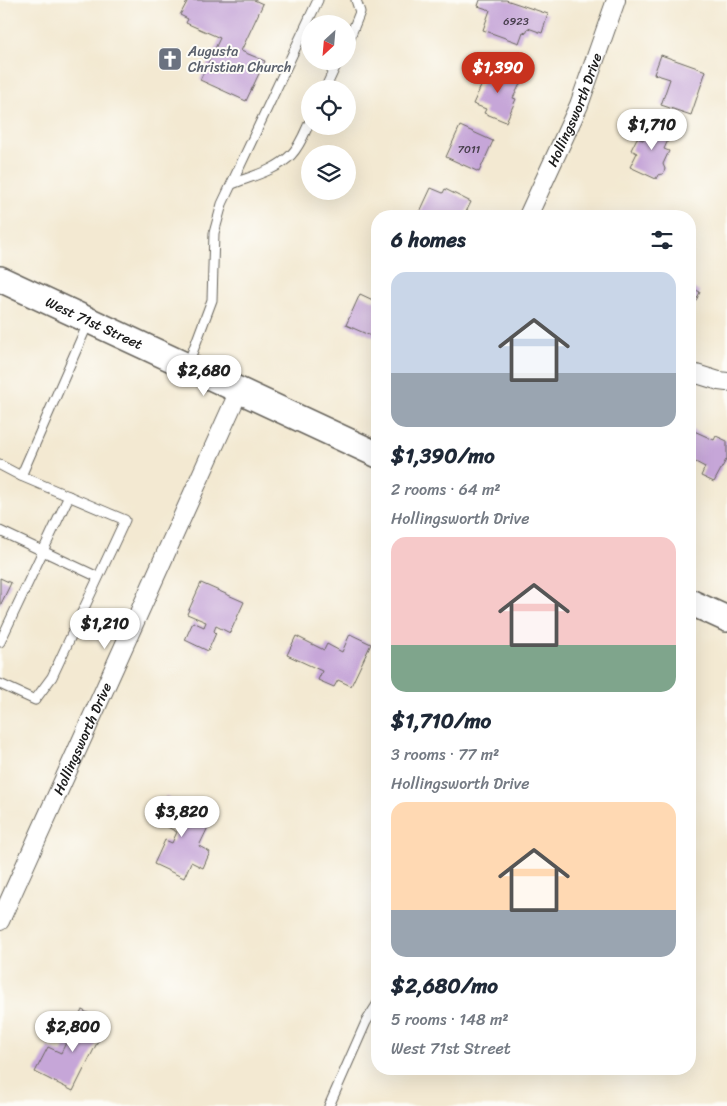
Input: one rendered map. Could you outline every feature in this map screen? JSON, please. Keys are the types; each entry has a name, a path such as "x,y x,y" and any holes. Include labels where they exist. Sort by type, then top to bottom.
{"main road":[{"name":"West 71st Street","path":"0,279 371,452"},
{"path":"696,605 727,619"}],"street":[{"name":"Hollingsworth Drive","path":"531,210 579,105 616,0"},
{"path":"696,374 727,382"},
{"name":"Hollingsworth Drive","path":"0,922 239,391"}],"lane":[{"path":"187,367 212,300 214,233 222,204 318,0"},
{"path":"356,0 360,12 356,24"},
{"path":"232,184 278,165 292,154 302,135"},
{"path":"21,476 90,321"},
{"path":"0,465 21,476 125,520 52,677 35,700 0,684"},
{"path":"0,642 69,496"},
{"path":"0,531 98,577"},
{"path":"329,1106 371,1014"}],"building":[{"path":"188,0 254,0 263,4 241,51 265,61 246,101 200,80 220,38 186,23 188,19 180,15"},
{"path":"480,0 506,0 548,14 542,33 528,28 526,33 523,32 519,43 483,30 490,10 478,6"},
{"path":"661,55 706,71 691,115 661,105 670,79 654,74"},
{"path":"490,66 522,80 513,98 516,99 506,122 484,113 486,109 473,104"},
{"path":"652,122 672,131 664,149 669,151 663,164 665,169 663,174 658,175 656,179 630,167 637,153 631,150 637,138 643,140"},
{"path":"460,126 493,141 479,172 446,157"},
{"path":"431,188 443,193 445,189 471,202 467,210 421,210"},
{"path":"696,290 700,292 696,301"},
{"path":"360,294 371,299 371,336 346,325"},
{"path":"696,432 714,440 716,436 727,441 727,461 714,482 701,476 705,467 696,462"},
{"path":"0,578 11,583 0,606"},
{"path":"201,583 244,602 230,633 216,626 214,631 216,633 208,651 185,640 193,622 204,627 206,622 187,614"},
{"path":"350,634 371,644 351,686 338,680 334,687 318,680 322,671 287,655 296,636 324,650 327,644 342,652"},
{"path":"166,796 196,811 195,814 211,821 199,846 210,852 203,868 191,862 184,878 154,864 165,840 172,843 177,832 154,820"},
{"path":"82,1010 107,1023 73,1091 35,1072 48,1047 61,1053"}],"place":[{"name":"Augusta Christian Church","path":"170,59"}]}
